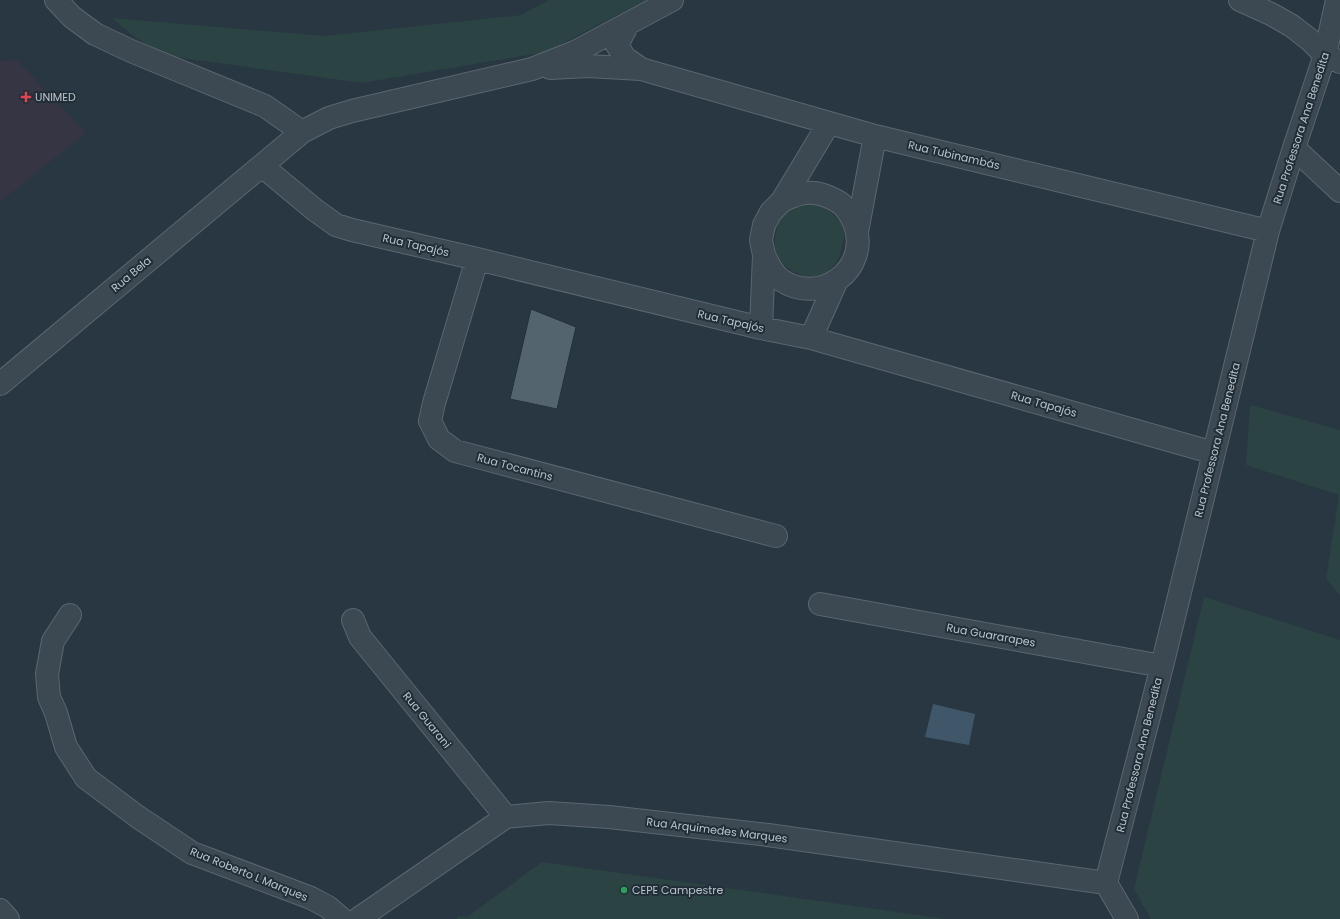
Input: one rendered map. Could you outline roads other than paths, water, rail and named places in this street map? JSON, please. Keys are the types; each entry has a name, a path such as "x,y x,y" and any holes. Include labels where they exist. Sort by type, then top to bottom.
{"street":[{"path":"56,0 72,17 95,34 138,54 265,106 302,132"},
{"path":"532,69 575,52 672,0"},
{"path":"1240,0 1271,14 1292,26 1333,59"},
{"name":"Rua Professora Ana Benedita","path":"1106,883 1162,666 1268,231 1294,148 1333,59 1337,0"},
{"path":"628,24 618,45 625,58 641,69"},
{"path":"532,69 588,66 641,69"},
{"name":"Rua Bela","path":"0,384 302,132 329,118 532,69"},
{"name":"Rua Tubinambás","path":"641,69 875,136 1268,231"},
{"path":"829,123 782,201 771,212 764,225 761,240 764,255 770,269 780,279 793,286 808,289 822,287 836,282 845,274 852,263 857,252 857,232 875,136"},
{"path":"1294,148 1340,190"},
{"name":"Rua Tapajós","path":"262,166 315,210 336,225 352,230 761,328 811,338 1214,453"},
{"path":"782,201 796,194 812,192 828,196 841,204 852,216 857,232"},
{"path":"761,328 764,255"},
{"name":"Rua Tocantins","path":"477,259 430,421 439,439 455,451 776,536"},
{"path":"811,338 836,282"},
{"name":"Rua Guararapes","path":"820,604 1162,666"},
{"name":"Rua Roberto L Marques","path":"70,615 53,641 46,674 49,696 56,713 66,747 86,778 138,817 192,853 311,898 328,907 342,919"},
{"name":"Rua Guarani","path":"353,620 360,637 506,816"},
{"name":"Rua Arquimedes Marques","path":"358,919 506,816 549,812 609,817 768,835 1106,883"},
{"path":"1106,883 1126,919"},
{"path":"0,910 8,919"}],"place":[{"name":"UNIMED","path":"26,97"},
{"name":"CEPE Campestre","path":"624,890"}]}
